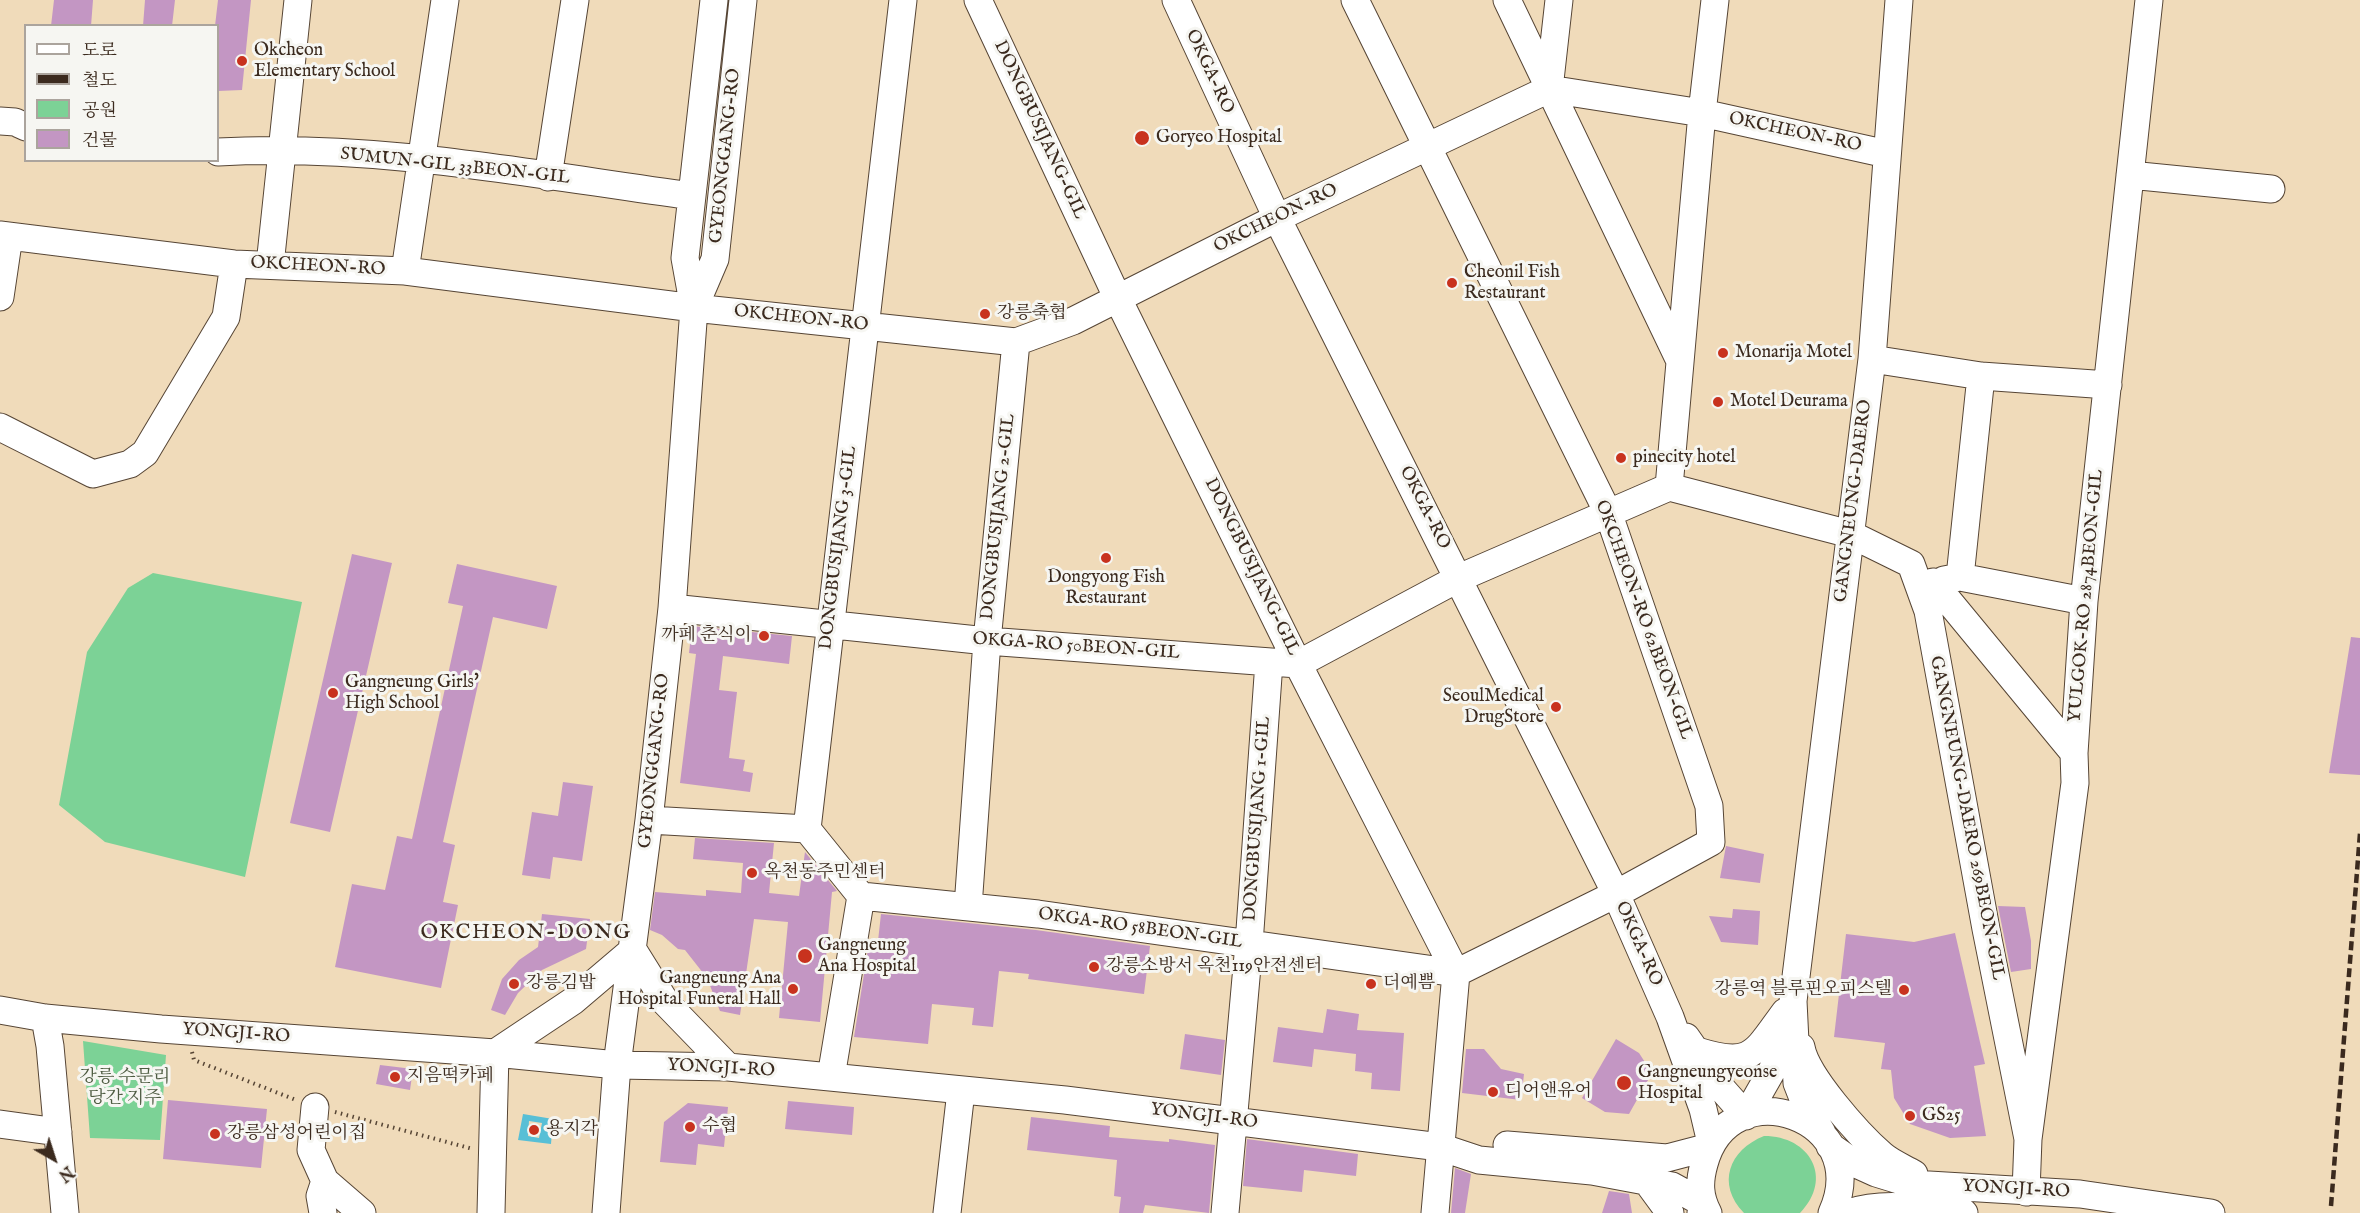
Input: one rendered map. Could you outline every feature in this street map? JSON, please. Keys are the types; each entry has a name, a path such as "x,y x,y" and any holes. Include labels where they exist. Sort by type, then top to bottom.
{"street":[{"path":"270,265 298,0"},
{"path":"405,271 445,0"},
{"path":"548,177 575,0"},
{"name":"GYEONGGANG-RO","path":"606,1213 617,1065 649,820 672,608 694,308 685,258 714,0"},
{"name":"GYEONGGANG-RO","path":"694,308 715,259 743,0"},
{"name":"DONGBUSIJANG 3-GIL","path":"807,830 903,0"},
{"name":"DONGBUSIJANG-GIL","path":"978,0 1118,299 1298,664 1456,973"},
{"name":"OKGA-RO","path":"1176,0 1277,218 1460,578 1616,894 1670,1017"},
{"name":"OKCHEON-RO 62BEON-GIL","path":"1355,0 1609,514 1709,806 1711,842 1616,894"},
{"path":"1507,0 1680,360"},
{"path":"1549,89 1559,0"},
{"path":"1702,112 1715,0"},
{"name":"GANGNEUNG-DAERO","path":"1793,1001 1872,359 1899,0"},
{"name":"YULGOK-RO 2874BEON-GIL","path":"2026,1192 2028,1140 2075,783 2074,753 2084,601 2149,0"},
{"name":"OKCHEON-RO","path":"4,236 234,264 405,271 694,308 1016,342 1073,321 1277,218 1549,89 1702,112 1887,154"},
{"name":"OKCHEON-RO","path":"1669,487 1702,112"},
{"path":"0,121 15,122 24,126"},
{"name":"SUMUN-GIL 33BEON-GIL","path":"219,152 283,149 422,160 692,196"},
{"path":"2130,175 2271,189"},
{"path":"0,297 4,236"},
{"path":"0,427 93,474 130,464 145,453 226,317 234,264"},
{"name":"DONGBUSIJANG 2-GIL","path":"968,907 987,641 1016,342"},
{"path":"1872,359 1982,376 2108,385"},
{"path":"1960,577 1982,376"},
{"path":"1298,664 1460,578 1669,487 1850,534 1911,564 1933,582 2074,753"},
{"name":"GANGNEUNG-DAERO 269BEON-GIL","path":"1911,564 1928,611 1986,929 2028,1140"},
{"path":"1933,582 1960,577 2084,601"},
{"name":"OKGA-RO 50BEON-GIL","path":"672,608 987,641 1298,664"},
{"name":"DONGBUSIJANG 1-GIL","path":"1225,1213 1249,944 1269,662"},
{"path":"649,820 807,830 861,896 831,1077"},
{"path":"1435,1213 1456,973 1616,894"},
{"name":"OKGA-RO 58BEON-GIL","path":"861,896 968,907 1456,973"},
{"path":"491,1213 495,1053 573,1001 633,950 666,1003 728,1067"},
{"path":"1697,1051 1733,1060 1750,1055 1793,1001"},
{"path":"1710,1145 1733,1121 1746,1116 1779,1058 1793,1001"},
{"path":"1793,1001 1797,1083 1806,1106 1835,1153 1840,1177 1838,1199 1832,1213"},
{"path":"1793,1001 1802,1056 1814,1077 1883,1156 1936,1204"},
{"name":"YONGJI-RO","path":"0,1010 45,1018 495,1053 617,1065 728,1067 1234,1120 1440,1147 1479,1161 1592,1171 1671,1186 1704,1210"},
{"path":"1670,1017 1697,1051 1723,1090 1746,1116"},
{"path":"1670,1017 1707,1121 1710,1145 1699,1181 1704,1210"},
{"path":"45,1018 50,1046 66,1213"},
{"path":"1667,1158 1684,1146 1695,1132 1698,1116 1695,1089"},
{"path":"947,1213 962,1091"},
{"path":"315,1107 311,1150 325,1181 362,1213"},
{"name":"YONGJI-RO","path":"1746,1116 1756,1112 1780,1111 1803,1118 1854,1163 1876,1173 1912,1184 1936,1204 1964,1213"},
{"path":"0,1124 58,1132"},
{"name":"YONGJI-RO","path":"1440,1147 1484,1143 1667,1158 1710,1145"},
{"path":"323,1213 320,1196 325,1181"},
{"path":"1648,1183 1670,1213"},
{"name":"YONGJI-RO","path":"1848,1213 1870,1206 1936,1204 2026,1192 2080,1194 2211,1213"}],"green space":[{"path":"153,573 302,602 245,877 105,842 59,805 87,652 128,588"},
{"name":"강릉 수문리 당간 지주","path":"83,1041 166,1055 160,1140 90,1138"},
{"path":"1764,1136 1794,1143 1805,1151 1812,1161 1816,1173 1815,1186 1810,1200 1800,1213 1744,1213 1735,1202 1730,1191 1730,1169 1742,1150"}],"water":[{"path":"523,1114 553,1119 551,1144 518,1140","holes":["529,1121 542,1123 539,1138 528,1136"]}],"building":[{"path":"54,0 93,0 91,24 51,24"},
{"path":"145,0 175,0 172,24 143,24"},
{"path":"218,0 251,0 242,90 219,91 219,24 215,24"},
{"path":"352,554 392,563 330,832 290,823"},
{"path":"457,564 557,586 547,629 493,617 443,842 455,845 443,902 458,905 441,988 335,967 352,884 385,890 397,836 412,839 463,606 448,603"},
{"path":"692,626 792,636 789,664 723,656 719,690 737,692 729,758 745,760 743,771 753,773 750,792 680,783 696,654 689,653"},
{"path":"2351,637 2360,638 2360,775 2329,773"},
{"path":"563,782 593,786 582,861 553,857 550,879 522,875 532,812 558,816"},
{"path":"695,838 774,843 769,893 799,896 805,852 837,891 832,892 820,1022 779,1018 788,922 754,919 740,1015 720,1011 707,978 685,950 678,949 662,935 650,930 655,892 706,896 706,890 741,893 743,863 693,859"},
{"path":"1726,846 1764,854 1760,883 1720,878"},
{"path":"1998,906 2025,907 2031,941 2031,969 2011,972"},
{"path":"1733,909 1760,911 1758,945 1721,942 1709,916 1732,918"},
{"path":"542,914 590,919 586,949 542,970 518,993 505,1015 491,1010 502,979 519,960 538,947"},
{"path":"881,914 1036,930 1150,946 1144,994 1028,979 1029,974 999,971 993,1027 972,1025 974,1008 932,1004 928,1044 854,1037 868,949 877,950"},
{"name":"강릉역 블루핀오피스텔","path":"1955,933 1985,1064 1974,1066 1986,1136 1950,1138 1910,1124 1894,1098 1891,1070 1881,1069 1885,1043 1834,1037 1846,934 1914,942"},
{"path":"1327,1009 1359,1014 1357,1030 1404,1033 1400,1091 1371,1089 1372,1073 1355,1071 1356,1054 1314,1049 1312,1067 1273,1062 1278,1027 1323,1033"},
{"path":"1185,1034 1225,1040 1221,1075 1180,1069"},
{"path":"1616,1039 1639,1053 1652,1073 1629,1114 1605,1112 1582,1098"},
{"path":"1466,1049 1484,1049 1501,1069 1524,1074 1521,1100 1462,1093"},
{"path":"380,1065 413,1069 410,1090 376,1084"},
{"path":"168,1100 267,1109 261,1168 163,1159"},
{"path":"788,1101 854,1107 852,1135 785,1129"},
{"path":"688,1103 728,1107 724,1147 698,1144 696,1165 660,1162 664,1122"},
{"path":"1031,1117 1110,1126 1109,1137 1169,1142 1169,1139 1215,1145 1209,1213 1145,1205 1143,1213 1119,1213 1121,1197 1114,1196 1117,1160 1027,1150"},
{"path":"1247,1139 1358,1154 1356,1176 1304,1170 1302,1192 1243,1186"},
{"path":"1455,1168 1471,1174 1465,1213 1451,1213"},
{"path":"1609,1191 1629,1194 1632,1213 1602,1213"}],"railway":[{"path":"2331,1206 2360,833"}],"place":[{"name":"Okcheon Elementary School","path":"242,61"},
{"name":"Goryeo Hospital","path":"1142,138"},
{"name":"Cheonil Fish Restaurant","path":"1452,283"},
{"name":"강릉축협","path":"985,314"},
{"name":"Monarija Motel","path":"1723,353"},
{"name":"Motel Deurama","path":"1718,402"},
{"name":"pinecity hotel","path":"1621,458"},
{"name":"Dongyong Fish Restaurant","path":"1106,558"},
{"name":"까페 춘식이","path":"764,636"},
{"name":"Gangneung Girls' High School","path":"333,693"},
{"name":"SeoulMedical DrugStore","path":"1556,707"},
{"name":"옥천동주민센터","path":"752,873"},
{"name":"Gangneung Ana Hospital","path":"805,956"},
{"name":"강릉소방서 옥천119안전센터","path":"1094,967"},
{"name":"강릉김밥","path":"514,984"},
{"name":"더예쁨","path":"1371,984"},
{"name":"Gangneung Ana Hospital Funeral Hall","path":"793,989"},
{"name":"강릉역 블루핀오피스텔","path":"1904,990"},
{"name":"지음떡카페","path":"395,1077"},
{"name":"Gangneungyeonse Hospital","path":"1624,1083"},
{"name":"디어앤유어","path":"1493,1092"},
{"name":"GS25","path":"1910,1116"},
{"name":"수협","path":"690,1127"},
{"name":"용지각","path":"534,1130"},
{"name":"강릉삼성어린이집","path":"215,1134"}],"district":[{"name":"OKCHEON-DONG","path":"526,934"}]}
